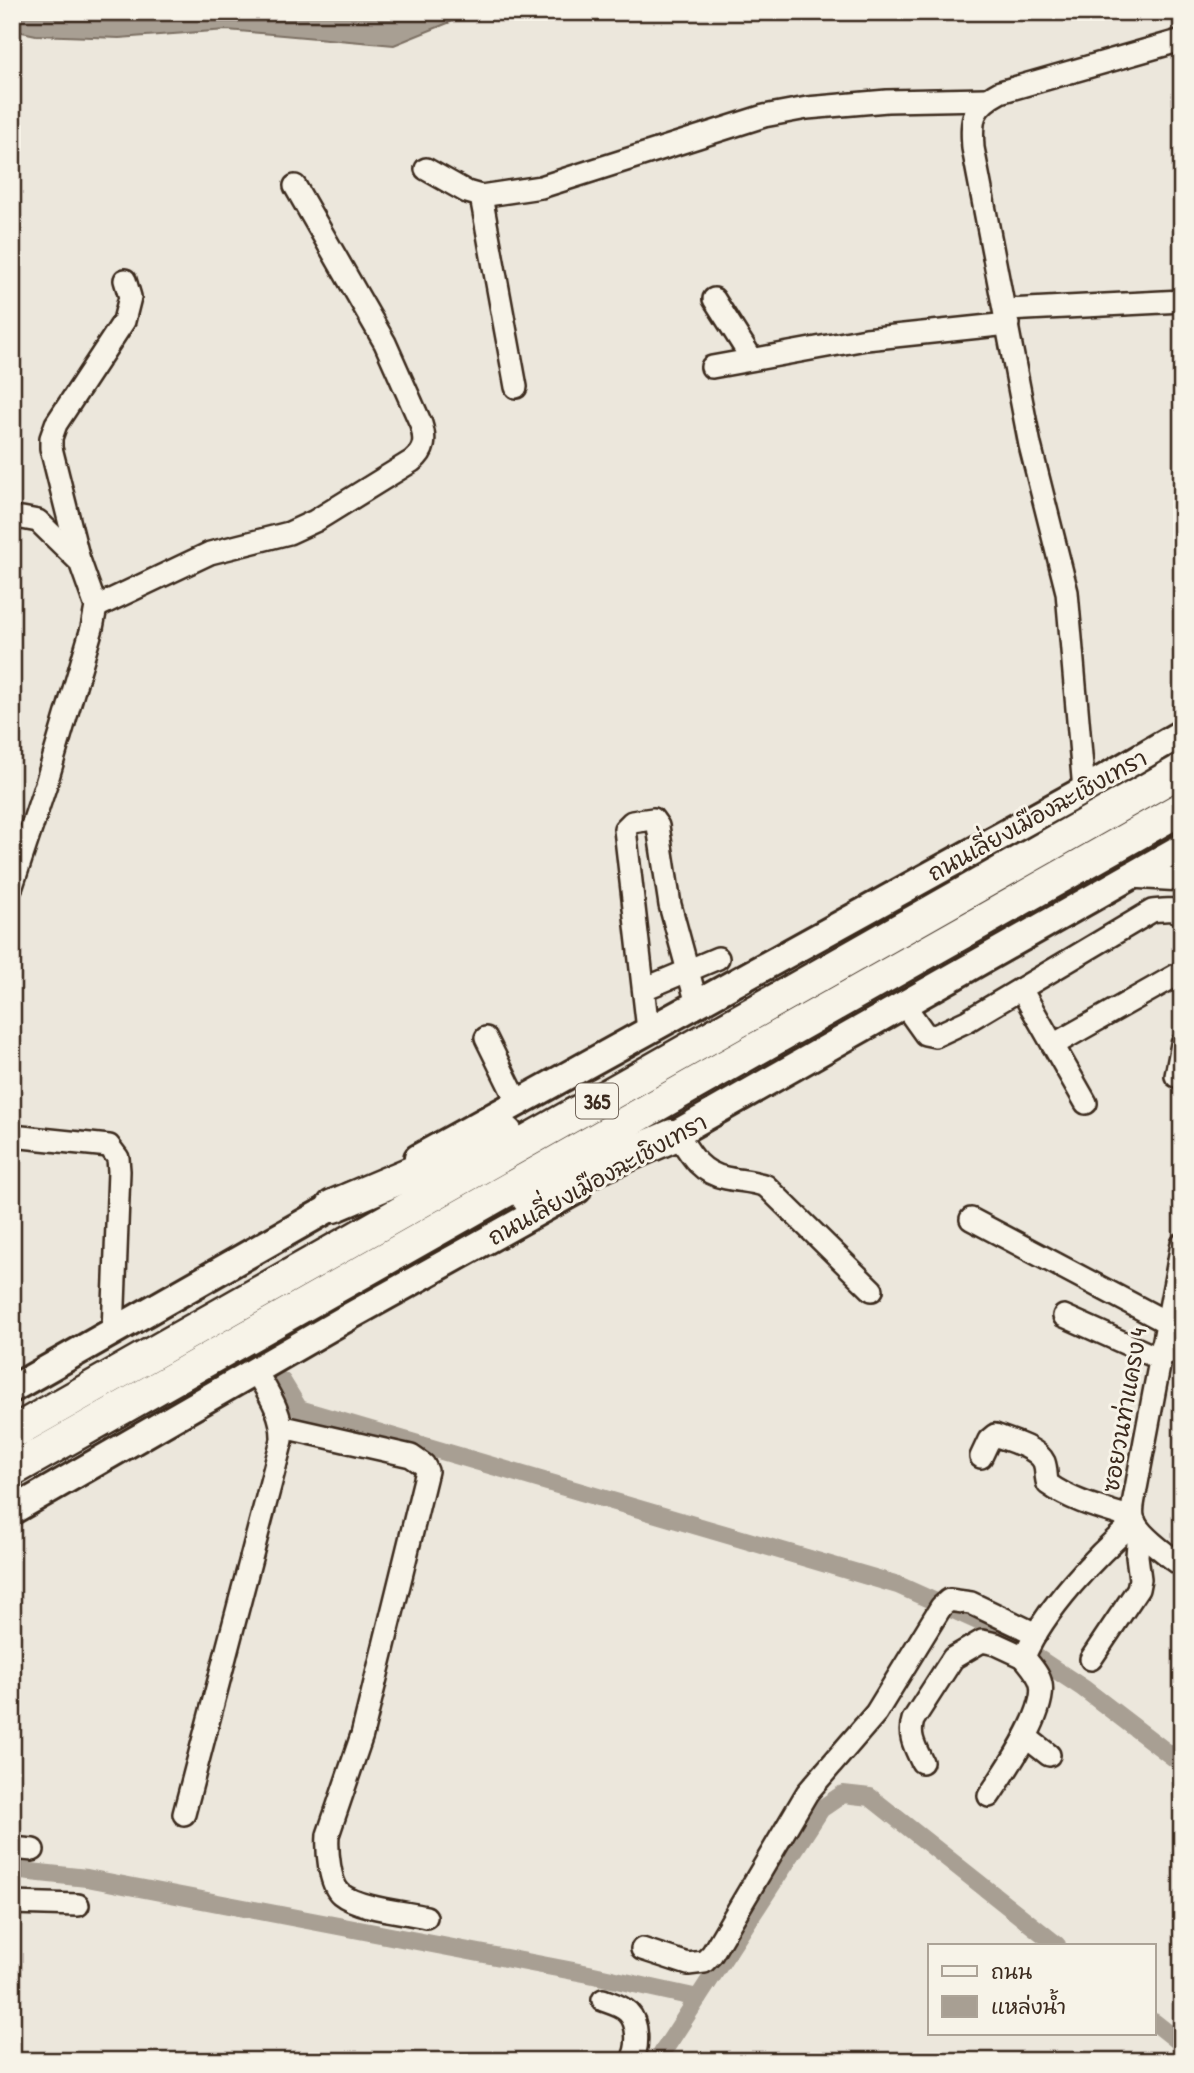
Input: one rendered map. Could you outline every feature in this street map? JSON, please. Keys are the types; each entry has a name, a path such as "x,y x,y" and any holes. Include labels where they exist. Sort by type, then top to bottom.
{"highway":[{"name":"ถนนเลี่ยงเมืองฉะเชิงเทรา","path":"12,1433 1182,770"},
{"name":"ถนนเลี่ยงเมืองฉะเชิงเทรา","path":"12,1470 1182,808"},
{"path":"333,1206 639,1078"},
{"path":"380,1262 674,1135"}],"main road":[{"name":"ถนนเลี่ยงเมืองฉะเชิงเทรา","path":"12,1389 517,1101 1084,790 1182,733"},
{"name":"ถนนเลี่ยงเมืองฉะเชิงเทรา","path":"12,1511 256,1370 905,1006 1182,847"}],"street":[{"path":"426,169 467,192 481,196 541,187 764,116 807,108 887,101 986,99 1015,87 1182,40"},
{"path":"986,99 974,115 971,126 973,148 1030,445 1067,592 1084,790"},
{"path":"96,607 211,552 289,533 315,521 412,461 423,449 424,432 385,343 295,186"},
{"path":"481,196 516,387"},
{"path":"12,886 46,784 96,607 80,562 53,459 51,438 56,424 124,321 130,296 125,280"},
{"path":"714,299 752,359"},
{"path":"712,367 1007,317 1182,301"},
{"path":"12,520 22,518 38,521 80,562"},
{"path":"648,1030 625,829 632,822 653,819 658,826 670,905 697,1004"},
{"path":"1132,877 1182,880"},
{"path":"905,1006 925,1034 935,1036 967,1021 1153,911 1167,909 1182,915"},
{"path":"644,989 718,958"},
{"path":"1053,1045 1182,972"},
{"path":"1021,989 1086,1102"},
{"path":"486,1038 517,1101"},
{"path":"1176,1076 1182,1044"},
{"path":"674,1135 693,1159 711,1173 766,1186 872,1290"},
{"path":"12,1136 109,1146 118,1158 120,1171 113,1332"},
{"path":"971,1219 1166,1322"},
{"name":"ซอยวนท่าแครง 4","path":"1091,1659 1138,1589 1140,1579 1136,1556 1134,1499 1182,1244"},
{"path":"1064,1316 1161,1353 1182,1356"},
{"path":"184,1814 282,1440 283,1427 277,1406 256,1370"},
{"path":"283,1427 411,1456 425,1465 427,1471 362,1735 328,1835 327,1849 335,1885 340,1893 358,1902 426,1917"},
{"path":"981,1457 989,1440 995,1436 1034,1451 1046,1467 1048,1484 1077,1500 1136,1523 1182,1566"},
{"path":"1024,1657 1047,1617 1085,1571 1115,1539 1136,1523"},
{"path":"642,1949 688,1964 704,1962 712,1954 807,1793 876,1713 941,1608 949,1600 971,1603 1036,1634"},
{"path":"922,1762 911,1739 910,1729 953,1658 982,1641 996,1644 1024,1657 1040,1679 1041,1696 1026,1737 989,1796"},
{"path":"1026,1737 1049,1755"},
{"path":"12,1903 78,1905"},
{"path":"603,2000 629,2013 635,2023 636,2053 631,2061"}],"water":[{"path":"12,12 475,12 394,45 227,30 119,38 36,35 12,30"}],"waterway":[{"path":"282,1381 299,1409 898,1585 989,1626 1083,1688 1182,1764"},
{"path":"657,2061 821,1809 843,1794 870,1797 1056,1944"},
{"path":"12,1870 87,1878 589,1974 698,1998"},
{"path":"1156,2024 1182,2044"}]}
